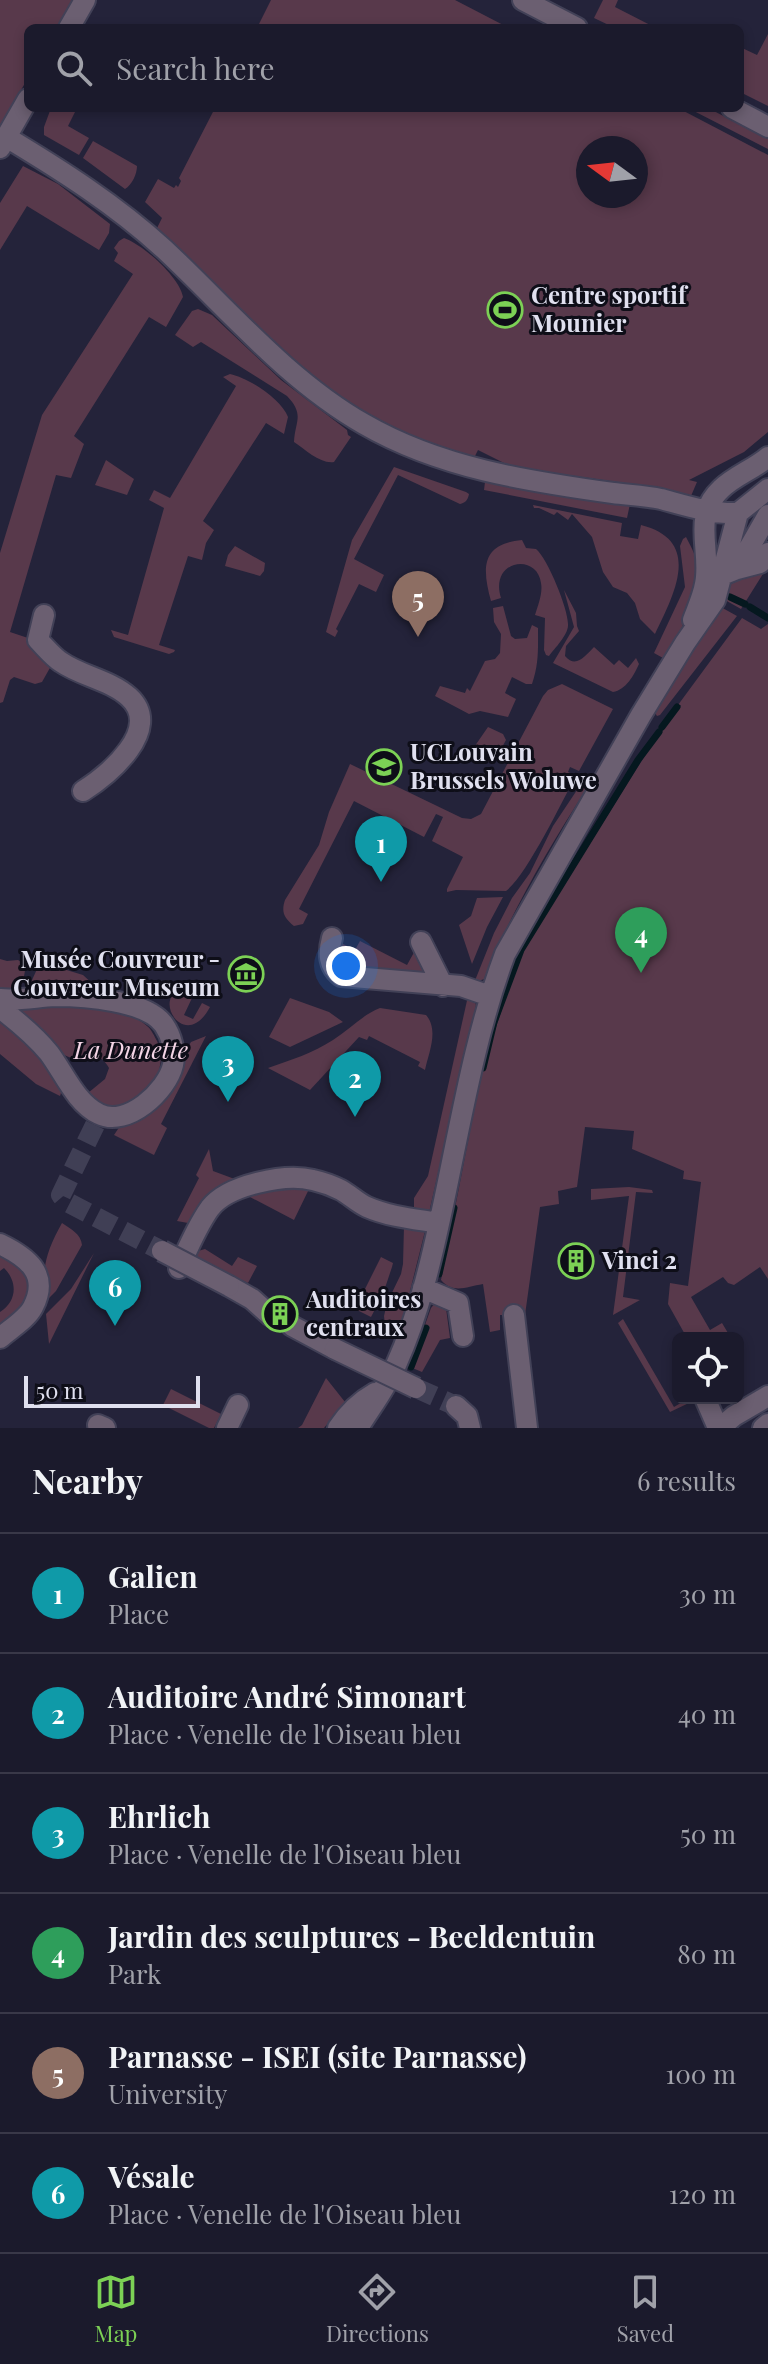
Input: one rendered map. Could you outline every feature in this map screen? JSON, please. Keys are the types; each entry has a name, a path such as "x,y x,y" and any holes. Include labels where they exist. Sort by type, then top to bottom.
{"street":[{"path":"71,24 85,0"},
{"path":"532,2 570,24"},
{"path":"24,106 3,142 126,209 294,374 331,403 390,437 478,471 559,486 660,499 707,511 738,513 768,489"},
{"path":"740,112 768,127"},
{"path":"685,643 705,584 708,556 703,531 707,511 721,489 768,457"},
{"path":"730,572 738,513"},
{"path":"358,1428 397,1363 423,1288 470,1075 490,996 505,954 685,643 768,515"},
{"path":"730,572 760,563 768,553"},
{"path":"44,615 38,640 61,662 129,697 137,709 139,721 129,751 104,777 83,791"},
{"path":"332,938 331,964 341,976 461,986 490,996"},
{"path":"421,942 443,986"},
{"path":"0,999 53,996 100,999 131,1005 162,1022 172,1043 173,1065 162,1087 149,1101 132,1113 98,1120 47,1051 0,1008"},
{"path":"179,1268 212,1206 231,1192 278,1179 310,1179 392,1215 439,1223"},
{"path":"0,1244 24,1257 33,1265 38,1277 33,1309 0,1338"},
{"path":"162,1251 252,1299 271,1316"},
{"path":"423,1288 458,1303 463,1336"},
{"path":"514,1315 524,1423"},
{"path":"292,1326 416,1388"},
{"path":"338,1428 361,1401 385,1385"},
{"path":"708,1404 721,1428 734,1416 768,1396"},
{"path":"227,1428 238,1405"},
{"path":"456,1406 474,1426"},
{"path":"763,1428 768,1424"}],"green space":[{"path":"0,0 73,0 59,24 24,24 24,85 0,126"},
{"path":"271,0 455,0 501,24 259,24"},
{"path":"603,0 618,0 615,7 648,24 607,24 594,18"},
{"path":"768,34 768,106 744,94 744,49 757,55"},
{"path":"50,112 75,112 68,126 89,138 79,155 44,135"},
{"name":"Centre sportif Mounier","path":"213,112 686,112 768,155 768,432 744,452 689,480 697,482 691,496 645,486 512,467 478,450 474,458 418,440 387,426 345,400 304,368 157,228 162,218 145,202 158,179 174,188 176,185 178,187 179,178"},
{"path":"696,112 716,112 768,139 768,149"},
{"path":"93,141 137,166 134,179 125,189 83,158"},
{"path":"23,166 58,184 110,224 109,233 99,250 27,206 0,250 0,203"},
{"path":"124,238 160,263 183,297 166,327 149,317 74,436 84,444 71,478 56,475 10,632 28,638 51,666 42,682 35,684 14,677 0,703 0,553 42,415 133,274 114,261 118,253 114,248"},
{"path":"198,309 212,315 281,380 347,430 351,437 334,462 318,459 294,442 298,418 296,408 287,396 201,342 193,347 175,335 192,311"},
{"path":"230,374 255,385 279,403 288,417 284,434 266,423 203,521 214,530 206,543 202,560 188,556 159,645 174,652 169,654 114,637 111,630 128,635 164,508 149,500 154,490 170,498 236,386 223,377"},
{"path":"106,460 134,479 127,495 95,485"},
{"path":"394,467 466,492 469,496 460,504 398,475 354,559 384,575 376,592 359,584 335,637 326,632 352,540"},
{"path":"485,482 630,504 627,518 484,490"},
{"path":"533,505 622,523 620,536 638,539 641,525 660,533 672,543 678,556 678,571 675,587 655,634 640,619 635,603 627,593 613,587 603,572 592,537 572,514 568,520 557,512 554,515"},
{"path":"686,537 695,558 695,586 683,625 663,658 654,653 685,587 680,546"},
{"path":"522,540 526,548 536,549 541,554 565,607 566,632 549,656 544,650 545,618 535,615 541,591 538,573 523,564 515,565 507,568 502,575 499,585 501,598 491,601 488,589 486,568 492,552 509,542"},
{"path":"235,546 265,563 260,576 225,566"},
{"path":"768,566 741,609 725,600 731,584"},
{"path":"564,590 576,613 579,631 566,646 565,656 577,661 594,647 614,665 619,660 628,668 636,658 639,664 622,688 613,692 553,663 574,627"},
{"path":"503,606 511,636 515,639 527,638 532,625 538,628 537,663 532,684 512,677 505,693 516,699 508,717 480,711 469,714 435,696 440,686 465,693 467,688 470,691 485,661 495,659 500,653 501,634 494,622 493,608"},
{"path":"719,606 737,616 657,716 655,713"},
{"path":"742,618 761,629 768,624 768,1279 760,1267 734,1285 723,1277 691,1297 710,1330 722,1323 727,1332 684,1332 668,1304 670,1283 688,1286 701,1182 683,1179 684,1171 632,1149 634,1131 585,1127 577,1187 558,1191 559,1204 540,1207 525,1315 500,1315 500,1330 490,1332 483,1284 455,1288 441,1280 482,1069 519,959 646,754 681,705 678,705"},
{"path":"562,684 613,709 579,771 570,767 568,772 576,776 524,870 506,891 447,892 463,857 432,841 443,817 436,814 424,837 354,801 299,909 308,914 303,924 294,926 288,920 283,911 285,900 319,845 329,812 350,764 462,818 471,819 481,814 543,696 548,690"},
{"path":"488,727 503,734 506,740 493,764 470,753"},
{"path":"581,784 586,784 587,788 531,881 484,979 474,983 512,898 530,873 553,826"},
{"path":"503,897 472,964 459,925 471,916 477,898"},
{"path":"360,941 407,965 417,947 428,974 369,971 342,961 339,942 355,950"},
{"path":"42,957 60,968 83,975 94,985 93,992 28,989"},
{"path":"0,959 18,960 26,965 23,982 17,991 0,990"},
{"path":"183,989 181,993 192,998 184,1015 193,1019 202,1003 210,1007 200,1020 191,1025 182,1024 170,1010 174,994"},
{"path":"468,996 473,998 476,1005 429,1213 414,1207 414,1198 428,1176"},
{"path":"290,998 329,1012 343,1022 290,1047 269,1037"},
{"name":"La Dunette","path":"84,1003 133,1017 149,1028 157,1041 161,1057 158,1073 151,1087 128,1105 114,1107 100,1104 88,1093 105,1079 109,1068 101,1058 81,1060 66,1056 42,1039 14,1011 16,1004"},
{"path":"380,1008 426,1015 432,1034 425,1070 418,1066 420,1062 369,1036 367,1040 359,1037 310,1090 268,1068 325,1045"},
{"path":"0,1019 35,1046 62,1090 60,1096 36,1084 0,1054"},
{"path":"206,1036 161,1124 167,1128 154,1155 114,1135 181,1059 191,1042"},
{"path":"209,1149 213,1171 240,1181 202,1206 188,1223 177,1221 199,1178 196,1175"},
{"path":"276,1187 310,1187 294,1220 250,1197 242,1197"},
{"path":"629,1187 652,1190 653,1193 636,1192 623,1297 640,1300 613,1315 629,1196 591,1200 591,1189"},
{"path":"62,1223 78,1235 82,1245 56,1291 49,1298 44,1298 47,1259"},
{"path":"404,1226 425,1231 401,1327 394,1332 385,1325 384,1316 401,1274"},
{"path":"205,1249 232,1266 238,1257 257,1266 248,1283 193,1257"},
{"path":"0,1250 22,1263 30,1285 28,1301 0,1331 0,1312 10,1302 14,1291 9,1273 4,1268 0,1271"},
{"path":"94,1253 49,1344 46,1314 71,1289"},
{"path":"381,1257 393,1263 383,1294 371,1317 355,1309"},
{"path":"436,1302 446,1308 450,1338 440,1340 422,1372 410,1367 431,1308"},
{"path":"623,1319 674,1407 687,1404 670,1412 618,1323"},
{"path":"326,1378 345,1402 324,1428 298,1428 302,1425"},
{"path":"171,1389 221,1414 214,1428 163,1405"}],"waterway":[{"path":"730,597 745,604"},
{"path":"750,607 768,618"},
{"path":"662,727 677,707"},
{"path":"483,1068 494,1022 521,950 638,760 659,732"},
{"path":"439,1274 454,1208"},
{"path":"411,1367 426,1328"}],"tunnel":[{"path":"95,1125 61,1195 67,1202 162,1251"},
{"path":"416,1388 456,1406"}],"place":[{"name":"Centre sportif Mounier","path":"505,310"},
{"name":"Parnasse - ISEI (site Parnasse)","path":"418,637"},
{"name":"UCLouvain Brussels Woluwe","path":"384,767"},
{"name":"Galien","path":"381,882"},
{"name":"Jardin des sculptures - Beeldentuin","path":"641,973"},
{"name":"Musée Couvreur - Couvreur Museum","path":"246,974"},
{"name":"Ehrlich","path":"228,1102"},
{"name":"Auditoire André Simonart","path":"355,1117"},
{"name":"Vinci 2","path":"576,1261"},
{"name":"Auditoires centraux","path":"280,1314"},
{"name":"Vésale","path":"115,1326"}]}
